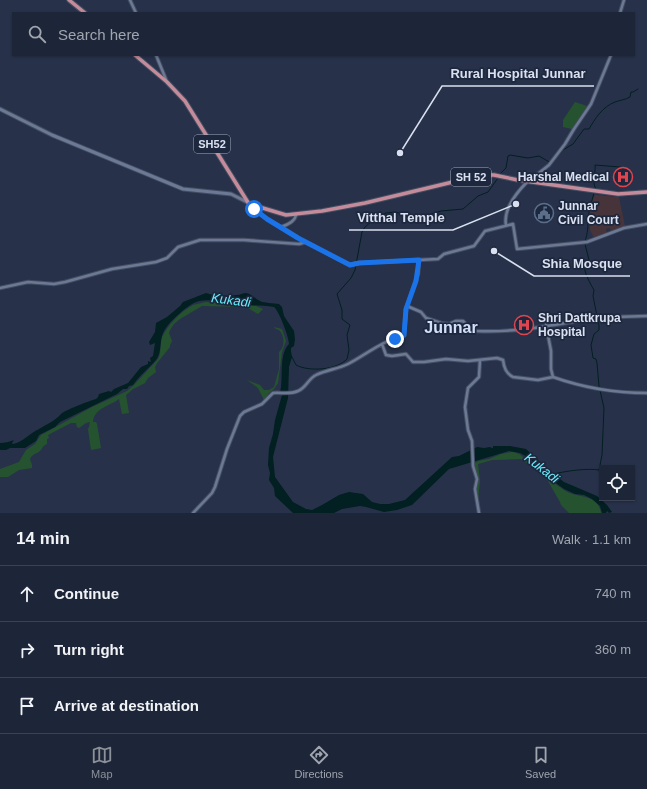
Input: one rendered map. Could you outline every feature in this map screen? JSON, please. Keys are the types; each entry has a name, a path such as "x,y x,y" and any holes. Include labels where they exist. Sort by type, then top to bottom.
{"main road":[{"path":"69,0 84,12"},
{"name":"SH52","path":"136,56 167,82 185,101 250,204"},
{"path":"0,110 52,135 183,188 231,194 250,204 281,214 296,215"},
{"name":"SH 52","path":"296,215 344,208 482,175 494,175 530,182 618,194 647,192"}],"street":[{"path":"130,0 136,12"},
{"path":"620,12 624,0"},
{"path":"156,56 167,82"},
{"path":"506,225 506,217 509,208 520,190 549,165 566,144 591,104 611,56"},
{"path":"250,204 267,219 306,242 350,265 359,263 438,259 444,254 474,246 478,242 483,232 513,224 518,249 587,242 624,228 647,224"},
{"path":"281,227 292,222 296,215"},
{"path":"0,288 28,282 49,284 65,282 112,269 150,263 166,258 178,247 200,240 244,240 299,244 306,242"},
{"path":"193,513 209,496 215,487 227,449 240,416 244,412 262,404 270,394 277,392 288,394 300,390 316,375 347,364 381,344 404,336 407,306 416,281 419,260"},
{"path":"407,306 421,312 426,318 441,323 449,324 456,321 463,321 466,326 474,331 506,331 590,320 591,316 647,316"},
{"path":"546,325 551,351 553,378"},
{"path":"381,344 386,355 392,356 406,354 413,362 446,359 480,360 497,358 503,360 504,368 513,378 538,380 553,378 600,390 647,392"},
{"path":"479,513 475,489 477,479 473,466 472,441 468,430 465,405 468,388 479,377 480,360"}],"shaded area":[{"path":"595,195 619,197 625,226 611,233 610,228 606,229 607,234 594,238 590,230 589,216 591,203"}],"green space":[{"path":"575,102 587,106 572,129 563,127 563,120"},
{"path":"206,302 256,306 263,309 258,314 246,307 202,306 180,319 170,330 169,333 172,341 170,347 157,363 155,367 156,372 148,378 145,383 133,389 126,395 129,413 122,414 119,399 96,413 93,422 96,422 97,424 101,448 91,450 88,429 90,422 79,428 77,427 76,423 71,423 48,435 49,438 47,439 47,444 30,459 32,468 19,470 8,477 0,477 0,469 19,462 26,450 35,444 41,435 92,407 127,391 158,359 162,337 171,323 193,305"},
{"path":"274,327 282,329 286,341 282,352 278,383 264,400 258,388 247,380 260,385 264,390 269,390 274,387 279,369 279,352 284,341 281,332"},
{"path":"512,452 518,453 539,469 555,484 569,493 586,497 596,502 601,513 569,513 561,505 545,476 521,459 492,460 478,464 480,481 478,500 476,488 478,477 475,463 501,454"}],"water":[{"name":"Kukadi","path":"206,293 225,296 246,293 250,294 261,302 279,304 282,307 284,316 294,331 295,339 294,346 291,348 292,357 289,367 288,398 273,457 275,477 293,502 306,509 312,510 339,495 349,492 363,494 372,502 380,504 389,504 405,500 452,457 459,456 477,447 493,448 493,446 510,446 526,449 564,482 597,496 599,501 603,501 612,512 609,513 607,511 606,513 602,513 600,506 592,499 564,489 553,481 529,458 520,453 509,451 449,469 412,505 397,510 384,512 360,506 342,509 334,513 293,513 275,496 274,488 269,480 270,473 268,465 269,448 282,395 280,392 282,381 282,361 289,344 286,330 274,307 242,304 223,300 220,302 207,300 193,303 173,319 163,333 158,358 133,385 60,422 55,427 39,435 36,441 25,448 0,450 0,443 14,440 12,443 13,444 20,441 54,421 63,412 96,399 99,394 109,391 111,392 114,389 128,383 141,367 148,364 148,361 151,362 150,358 153,356 155,343 150,345 149,342 155,332 156,323 167,317 183,302"}],"waterway":[{"path":"557,157 563,150 573,144 584,129 589,129 599,114 606,107 610,104 630,97 631,92 638,89"},
{"path":"500,174 506,168 508,156 510,155 528,158 539,156 551,163"},
{"path":"596,189 594,183 595,165 620,167"},
{"path":"291,355 296,365 308,369 330,368 337,366 347,359 349,350 347,335 350,325 342,319 342,310 337,294 351,278 355,270 362,232 365,227 378,216 386,213 395,212 419,218 441,211 463,209 478,196 488,192 498,178"},
{"path":"585,241 588,215 594,193"},
{"name":"Kukadi","path":"554,474 576,470 599,470 602,455 604,408 599,386 597,363 596,359 593,358 591,345 594,334 599,330 599,326 593,296 594,290 585,271 585,266 589,260 585,244"}],"place":[{"name":"Rural Hospital Junnar","path":"400,153"},
{"name":"Harshal Medical","path":"623,177"},
{"name":"Vitthal Temple","path":"516,204"},
{"name":"Junnar Civil Court","path":"544,213"},
{"name":"Shia Mosque","path":"494,251"},
{"name":"Shri Dattkrupa Hospital","path":"524,325"}],"district":[{"name":"Junnar","path":"451,327"}],"route":[{"path":"254,209 298,238 350,265 359,263 419,260 416,281 406,309 404,336 395,339"}]}
